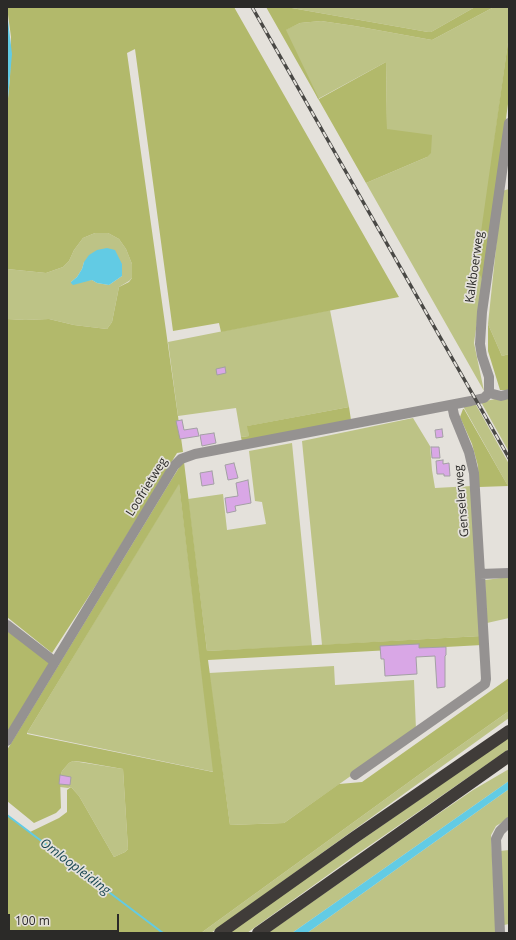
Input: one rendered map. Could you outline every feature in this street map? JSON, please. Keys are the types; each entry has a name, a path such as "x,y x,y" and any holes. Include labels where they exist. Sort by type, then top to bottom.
{"highway":[{"path":"220,933 355,837 509,731"},
{"path":"258,933 509,756"}],"street":[{"name":"Kalkboerweg","path":"489,393 489,377 482,356 480,344 482,312 509,123"},
{"path":"489,393 501,396 509,394"},
{"name":"Loofrietweg","path":"7,741 174,466 181,459 195,454 471,401 484,398 489,393"},
{"name":"Genselerweg","path":"355,775 485,684 486,679 474,473 469,452 454,415 452,405"},
{"path":"480,574 509,573"},
{"path":"7,625 55,662"},
{"path":"500,933 496,839 500,830 509,822"}],"green space":[{"path":"7,7 234,7 399,297 221,332 219,323 173,331 135,49 127,53 183,452 177,453 100,579 52,653 7,617 7,319 49,319 74,325 107,329 112,322 119,287 129,282 132,278 132,264 126,249 119,239 108,233 95,233 83,238 74,250 69,261 63,267 46,273 7,269 7,109 10,77 11,37"},
{"path":"266,7 286,7 431,32 475,7 494,7 432,40 321,21 300,23 286,30 319,99 386,62 387,129 432,135 431,153 427,157 366,183"},
{"path":"286,7 475,7 431,32 428,32"},
{"path":"494,7 509,7 509,35 494,144 483,281 474,343 484,391 366,183 427,157 387,129 386,62 318,99 285,30 300,23 321,21 432,40"},
{"path":"509,35 509,97 483,281 476,267"},
{"path":"509,189 509,354 502,356 488,324 502,191"},
{"path":"95,233 108,233 119,239 126,249 132,264 132,278 119,287 112,322 107,329 74,325 49,319 7,319 7,269 46,273 63,267 69,261 74,250 83,238","holes":["84,262 122,276 109,285 97,283 92,280 71,282 77,277"]},
{"path":"330,310 349,407 248,426 249,436 241,437 236,408 178,416 168,342"},
{"path":"488,324 502,356 509,354 509,390 500,390 488,351"},
{"path":"509,398 509,452 481,402"},
{"path":"475,403 509,464 509,488 463,406"},
{"path":"349,407 351,420 242,442 241,437 249,436 247,426"},
{"path":"463,409 508,486 479,487 478,466 472,444 460,417"},
{"path":"413,418 430,446 435,488 472,486 481,636 322,645 302,441"},
{"path":"292,443 312,646 207,651 188,499 223,494 227,530 266,524 262,502 255,501 249,451"},
{"path":"184,462 207,651 481,636 482,645 208,660 230,825 284,823 339,784 362,782 509,678 509,711 201,933 7,933 7,815 30,832 59,818 67,812 67,790 71,787 79,796 114,857 128,849 123,769 83,762 73,761 69,763 62,771 60,778 61,808 56,813 34,823 7,801 7,750","holes":["179,484 213,772 27,734"]},
{"path":"179,483 214,772 27,733 95,621"},
{"path":"509,577 509,618 487,623 485,580"},
{"path":"7,628 51,663 7,734"},
{"path":"334,666 335,685 414,680 416,730 284,823 230,825 209,673"},
{"path":"509,711 509,718 211,933 201,933 420,774"},
{"path":"509,737 509,749 353,857 247,933 228,933"},
{"path":"73,761 123,769 128,849 125,852 114,857 79,796 71,787 60,787 62,771 69,763"},
{"path":"509,769 509,781 292,933 268,933 473,790"},
{"path":"509,789 509,818 496,826 491,835 496,933 307,933"},
{"path":"509,850 509,924 504,925 500,851"}],"water":[{"path":"7,12 12,54 7,109"},
{"path":"107,248 115,250 122,264 122,276 109,285 97,283 92,280 73,285 71,282 77,277 89,255 97,250"},
{"path":"509,781 509,789 307,933 292,933"}],"building":[{"path":"225,367 226,373 217,375 216,369"},
{"path":"182,420 184,430 197,428 199,436 180,439 176,421"},
{"path":"442,429 443,437 436,438 435,430"},
{"path":"214,433 216,443 202,446 200,435"},
{"path":"431,447 439,447 440,458 432,458"},
{"path":"443,460 443,464 449,463 450,476 437,474 436,461"},
{"path":"234,463 238,478 228,480 225,465"},
{"path":"212,471 214,484 202,486 200,473"},
{"path":"248,480 251,503 235,506 236,511 227,513 225,498 238,496 236,483"},
{"path":"419,644 419,648 446,647 445,687 437,688 435,656 416,657 417,674 385,676 384,659 381,659 380,646"},
{"path":"60,775 71,777 70,785 59,784"}],"waterway":[{"name":"Omloopleiding","path":"7,815 163,933"}],"railway":[{"path":"252,7 509,458"}]}
